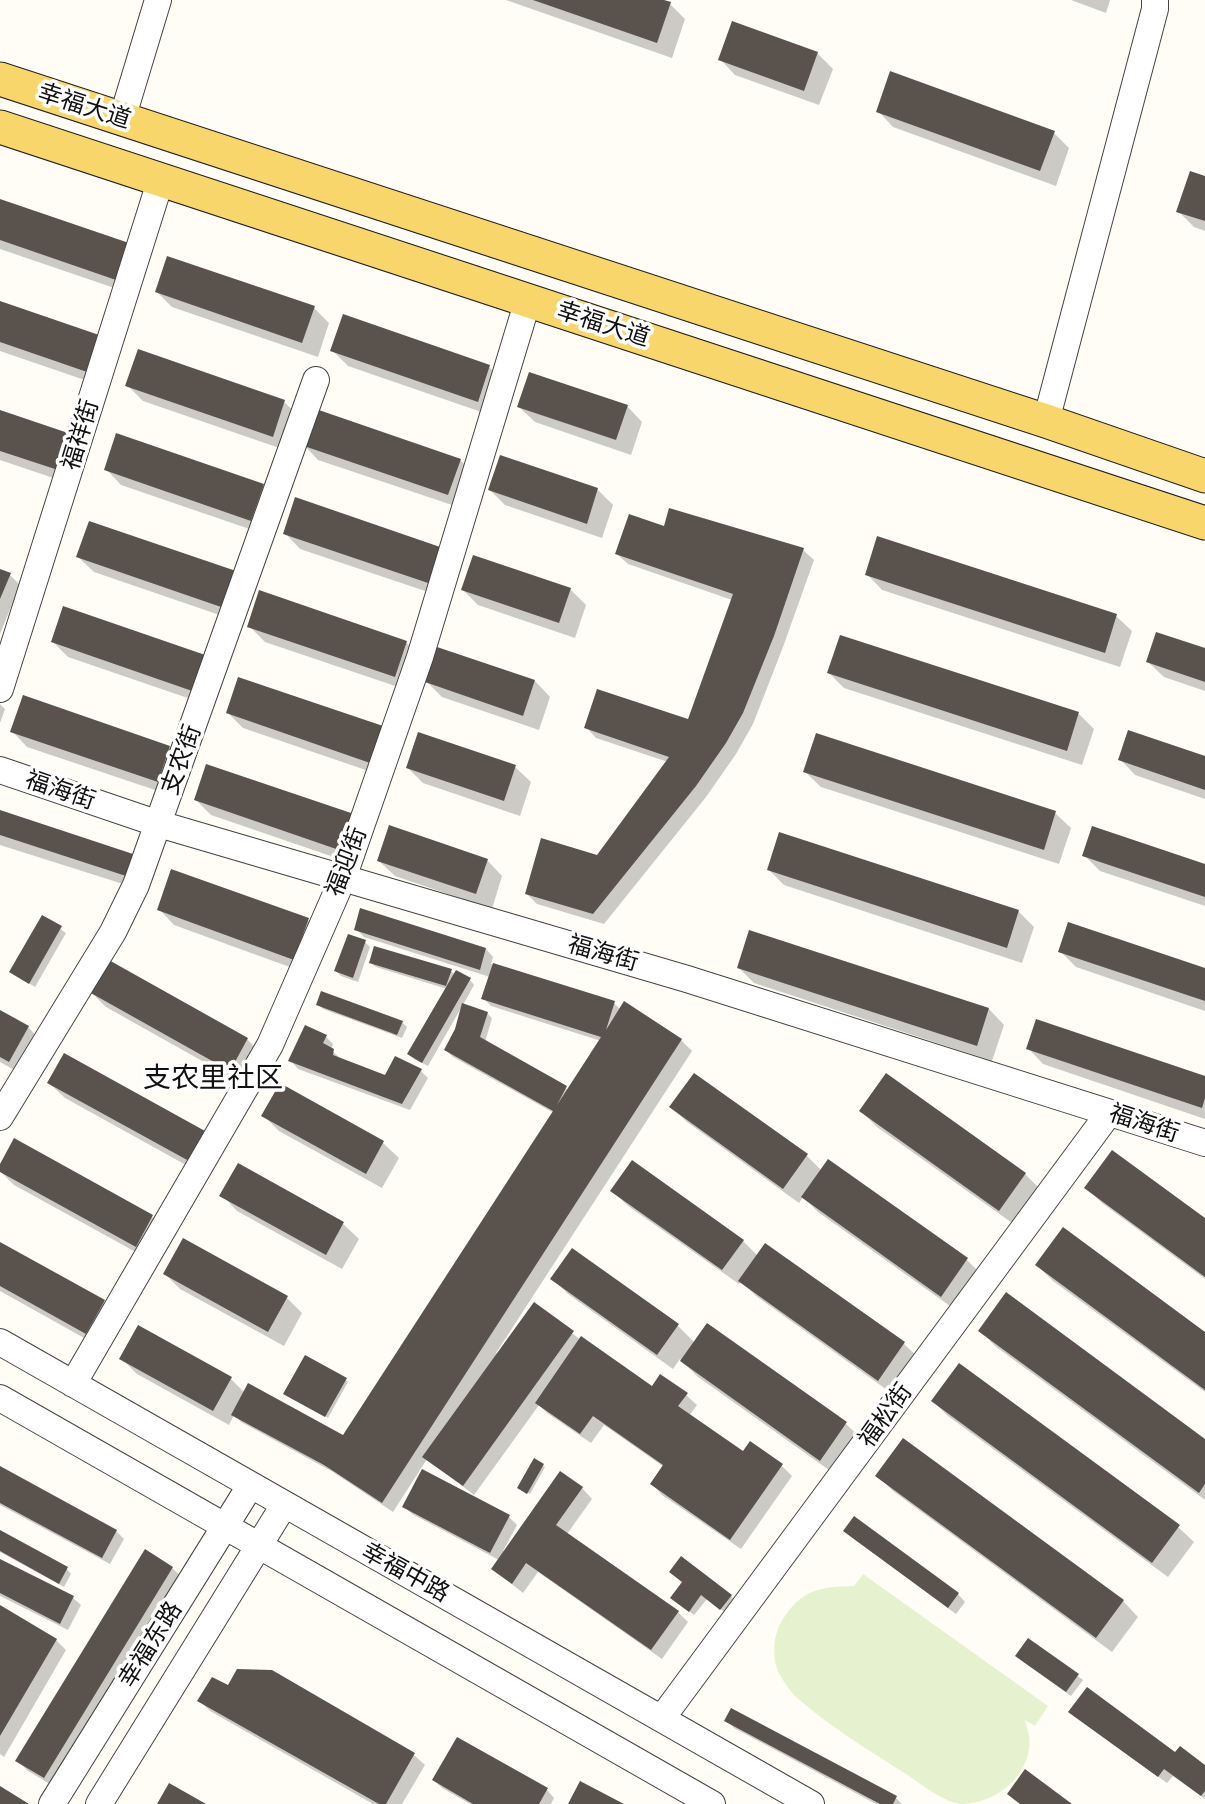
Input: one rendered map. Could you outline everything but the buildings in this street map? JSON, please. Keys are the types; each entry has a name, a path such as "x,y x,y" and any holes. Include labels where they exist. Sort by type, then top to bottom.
{"main road":[{"name":"幸福大道","path":"0,79 1046,421 1205,476"},
{"name":"幸福大道","path":"0,127 1205,523"}],"street":[{"path":"122,119 158,0"},
{"path":"1046,421 1155,9 1155,0"},
{"name":"福祥街","path":"0,690 161,179"},
{"name":"福迎街","path":"73,1384 270,1045 343,878 420,657 528,300"},
{"name":"支农街","path":"0,1117 113,932 136,885 316,380"},
{"name":"福海街","path":"0,770 159,824 687,979 1205,1143"},
{"name":"福松街","path":"662,1718 1109,1113"},
{"name":"幸福中路","path":"0,1342 811,1804"},
{"name":"幸福中路","path":"0,1398 712,1804"},
{"name":"幸福东路","path":"52,1804 250,1486"},
{"name":"幸福东路","path":"99,1804 284,1505"}],"green space":[{"path":"863,1574 1048,1706 1035,1726 1025,1720 1029,1735 1026,1762 1011,1784 1000,1792 988,1799 960,1804 940,1796 823,1718 796,1697 783,1681 775,1662 774,1647 777,1632 790,1609 797,1601 813,1592 831,1587 854,1586"}],"district":[{"name":"支农里社区","path":"213,1079"}]}
